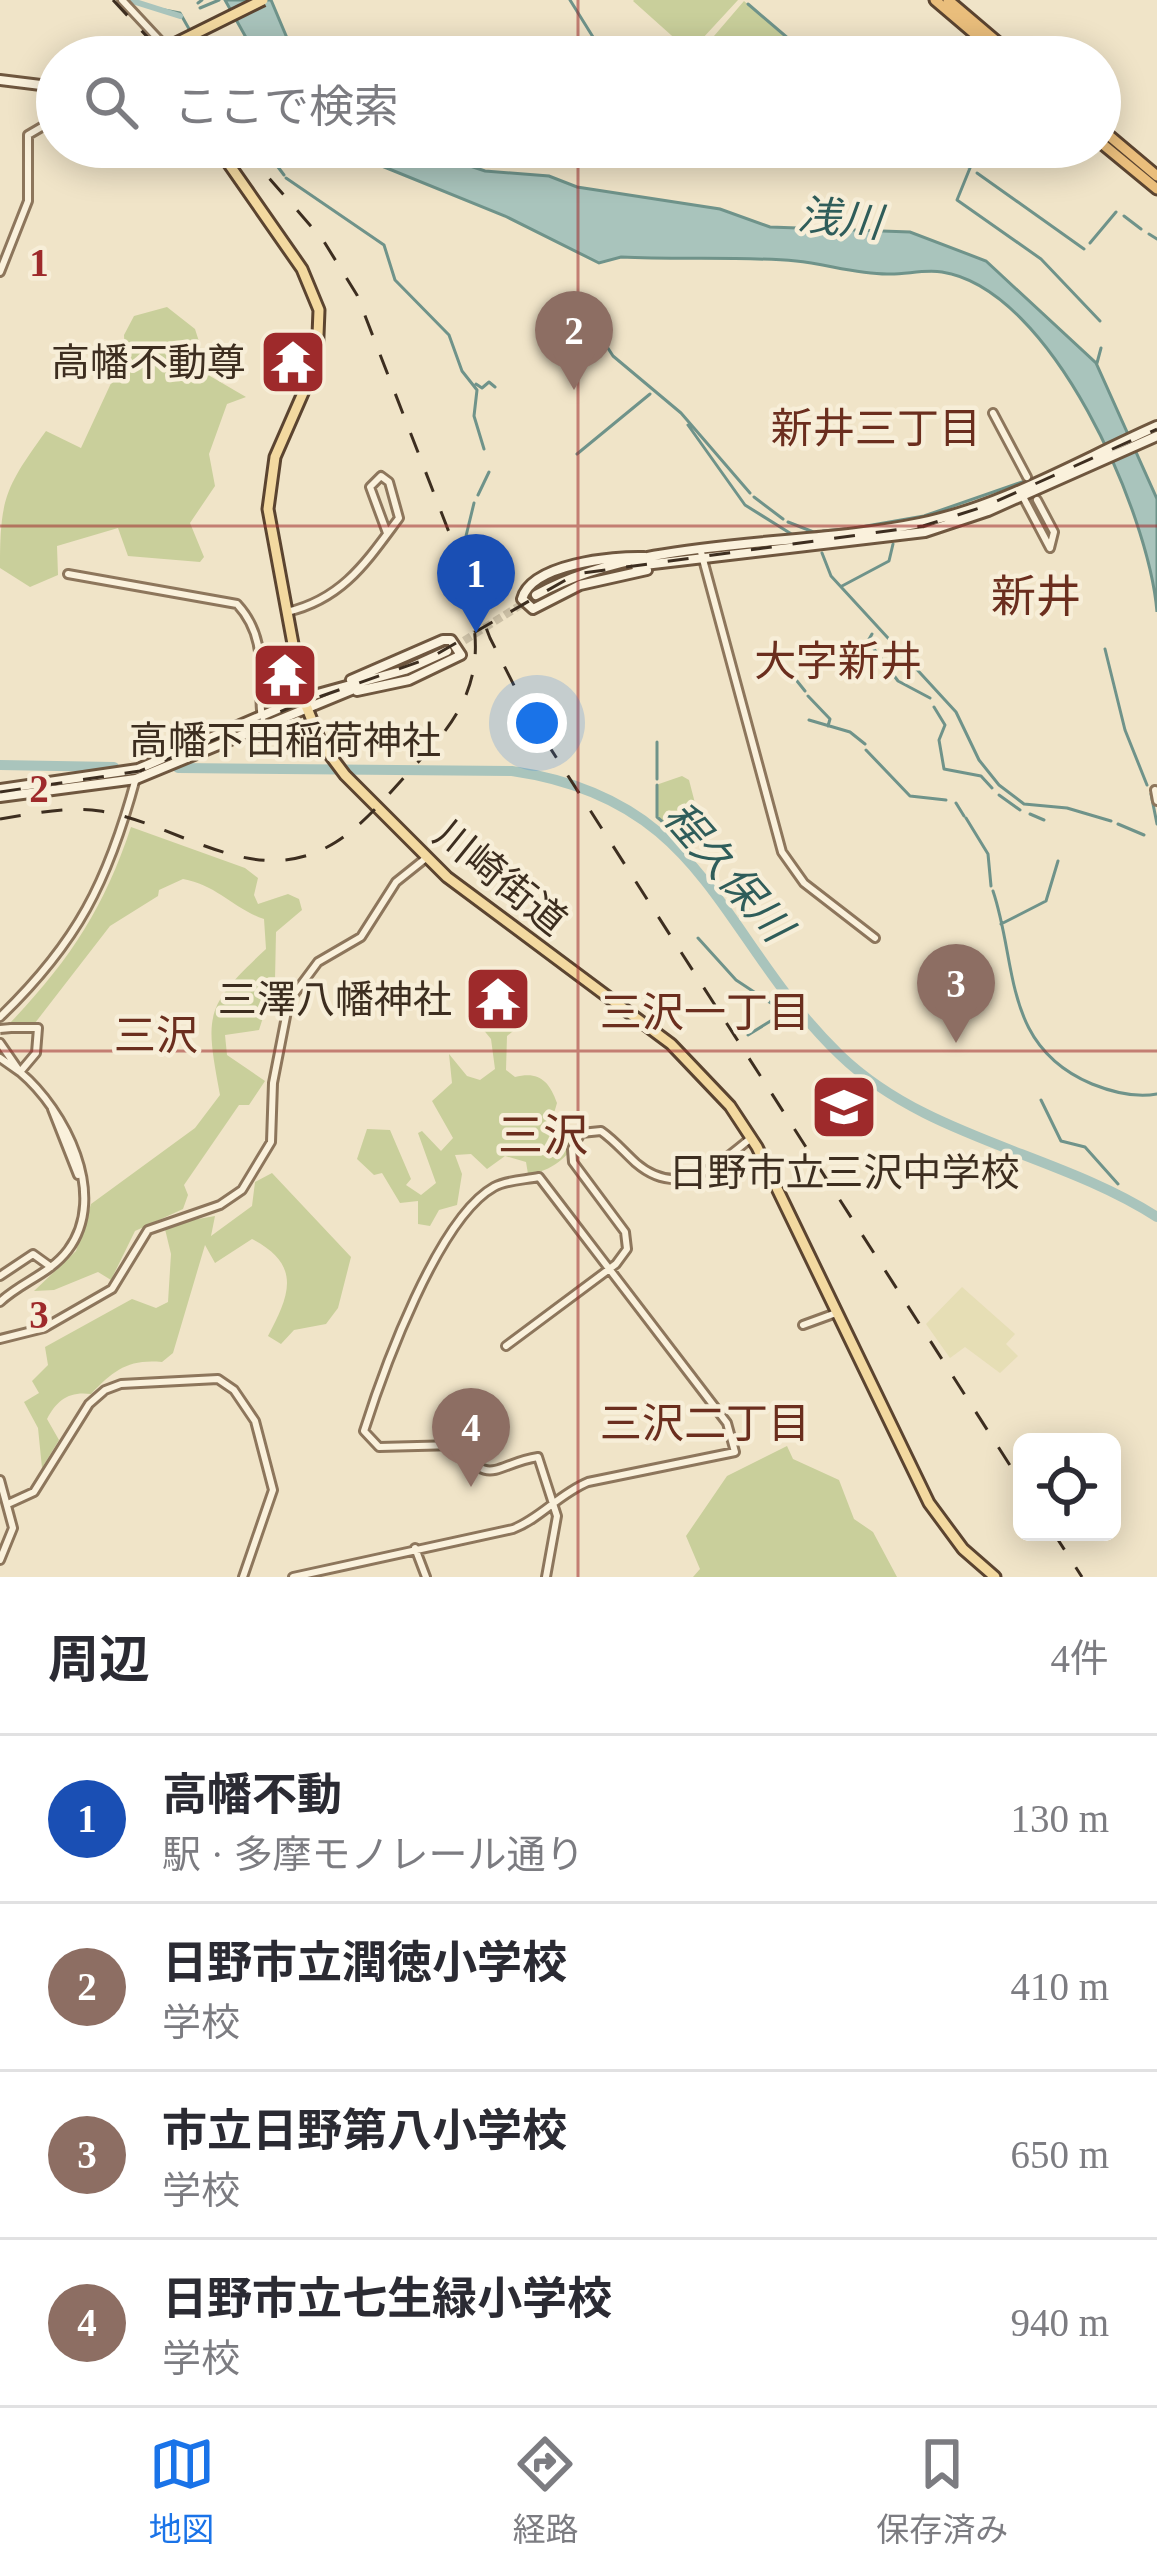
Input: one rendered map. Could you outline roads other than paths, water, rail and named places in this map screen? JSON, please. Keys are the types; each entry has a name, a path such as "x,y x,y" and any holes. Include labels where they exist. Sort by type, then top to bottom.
{"highway":[{"path":"935,0 977,36"},
{"path":"948,0 990,36"},
{"path":"1121,146 1157,176"},
{"path":"1121,159 1157,189"}],"main road":[{"path":"186,36 263,0"},
{"path":"0,80 36,84"},
{"name":"川崎街道","path":"233,168 302,268 320,318 315,371 270,476 269,522 304,703 337,766 426,859 488,912 671,1044 718,1091 752,1138 929,1503 962,1549 995,1577"},
{"path":"536,595 578,575 623,566 910,535 1021,493 1154,432"},
{"path":"583,562 659,562 580,586 533,609 521,596 544,578 583,562"},
{"path":"340,690 409,680 460,655 446,645"},
{"path":"340,690 446,645"},
{"path":"0,793 137,774 304,703 379,678 446,645"}],"street":[{"path":"122,0 156,36"},
{"path":"0,272 28,201 28,135 36,130"},
{"path":"993,413 1027,476"},
{"path":"286,612 339,590 387,533 400,511 381,476 370,487 387,533"},
{"path":"1021,493 1050,548 1055,536 1037,500"},
{"path":"702,557 782,851 804,883 875,938"},
{"path":"68,574 237,604 250,624 264,671 262,721"},
{"path":"0,1030 70,941 93,903 137,774"},
{"path":"1155,790 1157,801"},
{"path":"0,1340 44,1328 107,1292 123,1279 148,1230 220,1205 242,1190 271,1142 273,1083 289,1001 318,962 361,937 396,882 426,859"},
{"path":"0,1017 18,1002"},
{"path":"0,1030 38,1028 36,1053 20,1072"},
{"path":"0,1043 20,1072"},
{"path":"0,1058 44,1095 60,1117 80,1178 82,1220 69,1249 52,1267 0,1302"},
{"path":"506,1346 623,1257 627,1240 573,1162 572,1149 581,1133 602,1131 650,1173 679,1180 715,1169 752,1138"},
{"path":"293,1577 513,1529 552,1503 588,1482 735,1452 727,1423 543,1180 506,1183 487,1192 420,1286 364,1431 380,1447 456,1445 478,1469 488,1472 538,1457 552,1503 556,1536 546,1577"},
{"path":"0,1276 33,1254 52,1267"},
{"path":"803,1325 836,1313"},
{"path":"10,1503 38,1488 89,1404 104,1390 121,1384 218,1379 234,1390 255,1420 273,1490 243,1577"},
{"path":"0,1480 10,1503 12,1537 0,1560"},
{"path":"415,1548 426,1577"}],"water":[{"path":"225,0 271,0 286,36 245,36"},
{"path":"387,168 476,168 549,176 577,187 720,209 770,227 910,232 986,261 1096,363 1157,499 1157,612 1136,520 1088,411 1021,318 982,287 942,272 875,274 807,262 621,257 599,263 505,216"}],"waterway":[{"path":"129,0 180,16"},
{"path":"198,3 202,0"},
{"path":"200,8 219,0"},
{"path":"570,0 592,36"},
{"path":"748,4 785,36"},
{"path":"159,9 180,13"},
{"path":"180,13 193,36"},
{"path":"279,168 284,175"},
{"path":"970,168 957,200 1041,259 1100,321"},
{"path":"977,173 1084,249"},
{"path":"286,178 384,245 395,280 449,335 462,371 477,390 474,416 484,449"},
{"path":"1090,243 1116,212"},
{"path":"1124,216 1141,229"},
{"path":"1149,234 1157,239"},
{"path":"588,317 613,356 681,413 750,493"},
{"path":"1097,363 1101,348"},
{"path":"476,384 482,388 489,382 495,387"},
{"path":"577,454 650,394"},
{"path":"688,425 745,505 793,535"},
{"path":"478,495 489,472"},
{"path":"855,528 924,516 1025,481"},
{"path":"754,497 783,519"},
{"path":"1035,502 1049,533"},
{"path":"474,503 466,536 504,596"},
{"path":"788,522 816,533"},
{"path":"823,531 845,529"},
{"path":"842,586 889,561 893,544"},
{"path":"822,553 831,576 956,712 979,760 999,785 1024,804 1067,808 1111,821"},
{"path":"872,634 868,641 898,681 930,698"},
{"path":"1105,649 1125,730 1147,785"},
{"path":"777,656 805,691"},
{"path":"808,696 830,719 828,726"},
{"path":"934,707 945,725 939,740 944,769 981,776 992,788"},
{"path":"809,720 850,732 865,744"},
{"path":"657,742 657,779"},
{"path":"866,750 910,796 946,800"},
{"name":"程久保川","path":"0,765 114,767"},
{"name":"程久保川","path":"178,768 512,771 577,786 629,811 670,842 704,879 799,1010 840,1055 875,1083 912,1107 1078,1176 1157,1217"},
{"path":"657,785 657,817 672,830"},
{"path":"1151,794 1157,824"},
{"path":"999,795 1020,810"},
{"path":"956,803 964,816"},
{"path":"1030,814 1044,820"},
{"path":"966,818 988,854 991,886"},
{"path":"1118,824 1144,835"},
{"name":"程久保川","path":"666,838 669,834"},
{"path":"1001,924 1046,901 1058,861"},
{"path":"993,891 1018,1001 1042,1048 1063,1068 1092,1084 1124,1093 1157,1094"},
{"path":"698,938 736,980 786,1013 802,1011"},
{"path":"748,1035 782,1014"},
{"path":"1041,1100 1061,1141 1085,1147 1118,1184"},
{"path":"1119,1192 1119,1197"}],"tunnel":[{"path":"454,647 527,601"}],"railway":[{"path":"113,0 146,36"},
{"path":"260,168 323,240 357,295 490,638 529,715 1013,1470"},
{"path":"0,792 140,771 296,705 430,658 576,574 923,526 986,506 1157,429"},
{"path":"0,819 62,810 100,811 247,858 276,861 306,856 360,824 447,728 471,678 473,620"},
{"path":"1059,1541 1082,1577"}],"place":[{"name":"高幡不動尊","path":"293,362"},
{"name":"日野市立潤徳小学校","path":"574,390"},
{"name":"高幡不動","path":"476,633"},
{"name":"高幡下田稲荷神社","path":"285,675"},
{"name":"三澤八幡神社","path":"498,999"},
{"name":"市立日野第八小学校","path":"956,1043"},
{"name":"日野市立三沢中学校","path":"844,1107"},
{"name":"日野市立七生緑小学校","path":"471,1487"}],"district":[{"name":"新井三丁目","path":"876,428"},
{"name":"新井","path":"1036,596"},
{"name":"大字新井","path":"838,661"},
{"name":"三沢一丁目","path":"705,1012"},
{"name":"三沢","path":"156,1035"},
{"name":"三沢","path":"543,1135"},
{"name":"三沢二丁目","path":"705,1423"}],"water label":[{"name":"浅川","path":"840,218"}]}
